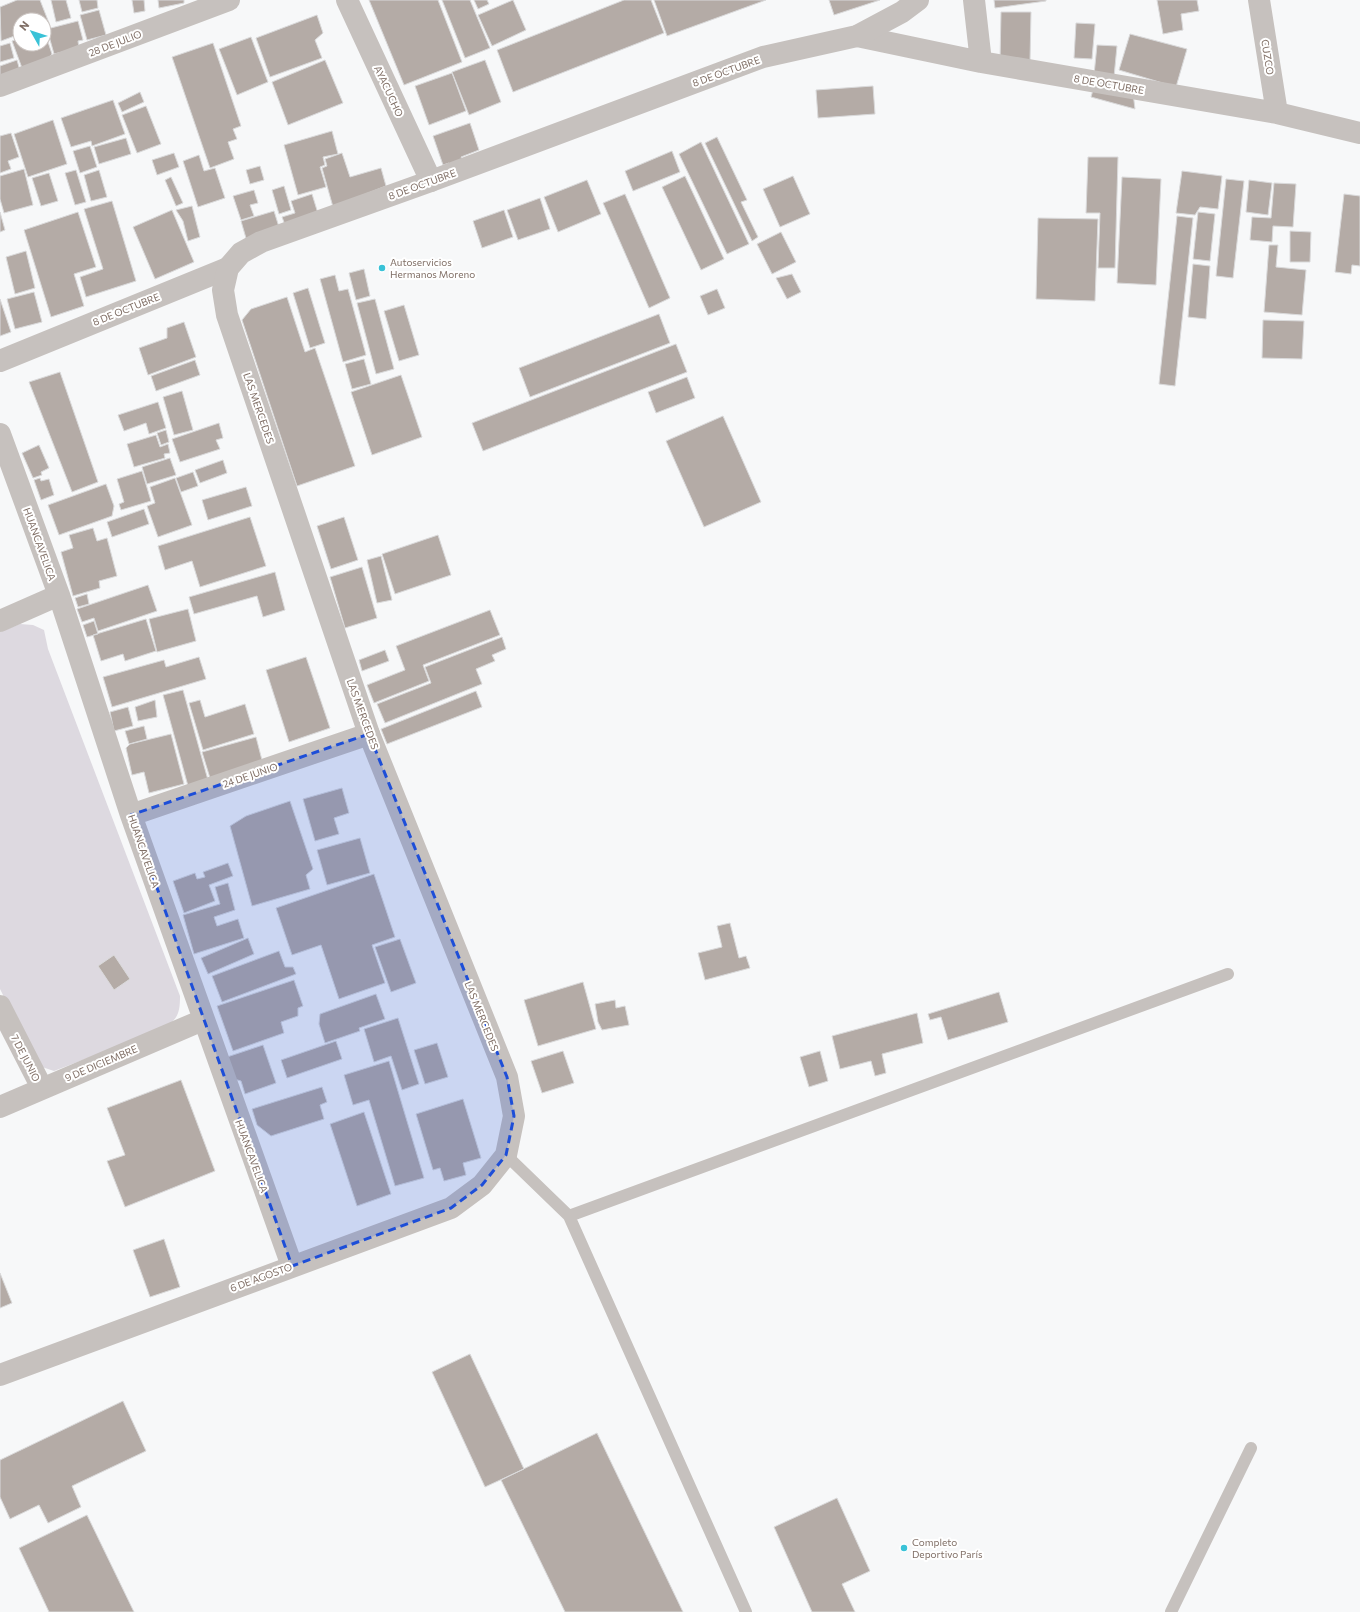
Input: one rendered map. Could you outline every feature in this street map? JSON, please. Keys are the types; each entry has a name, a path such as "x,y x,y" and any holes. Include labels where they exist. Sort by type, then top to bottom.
{"street":[{"name":"28 DE JULIO","path":"0,86 229,0"},
{"name":"AYACUCHO","path":"347,0 431,181"},
{"name":"8 DE OCTUBRE","path":"0,361 228,268 241,253 261,242 431,181 763,57 857,36 902,12 918,0"},
{"path":"974,0 981,62"},
{"name":"CUZCO","path":"1259,0 1277,113"},
{"name":"8 DE OCTUBRE","path":"857,36 981,62 1277,113 1360,133"},
{"name":"LAS MERCEDES","path":"228,268 223,290 227,315 369,734 507,1077 514,1116 506,1155"},
{"name":"HUANCAVELICA","path":"0,434 59,595 131,815 292,1266"},
{"path":"0,621 59,595"},
{"name":"24 DE JUNIO","path":"131,815 369,734"},
{"name":"7 DE JUNIO","path":"0,1006 42,1088"},
{"name":"9 DE DICIEMBRE","path":"0,1107 203,1020"},
{"name":"6 DE AGOSTO","path":"0,1375 451,1208 482,1185 506,1155"}],"lane":[{"path":"569,1216 1228,974"},
{"path":"506,1155 569,1216 746,1612"},
{"path":"1171,1612 1251,1448"}],"highlighted area":[{"path":"369,734 507,1077 514,1116 506,1155 482,1185 451,1208 292,1266 131,815"}],"shaded area":[{"path":"20,624 33,625 44,630 48,649 180,996 179,1011 175,1019 163,1029 54,1071 42,1067 30,1049 0,989 0,632"}],"building":[{"path":"17,0 40,0 45,12 12,12 12,37 1,41 0,7"},
{"path":"51,0 66,0 71,18 56,22"},
{"path":"79,0 97,0 98,8 82,12"},
{"path":"132,0 144,0 145,11 134,13"},
{"path":"158,0 184,0 184,3 159,8"},
{"path":"369,0 438,0 462,62 404,85"},
{"path":"442,0 470,0 490,48 465,58"},
{"path":"474,0 487,0 489,4 478,9"},
{"path":"513,0 526,30 492,46 478,15"},
{"path":"624,0 651,0 664,33 513,92 497,50"},
{"path":"654,0 766,0 667,36"},
{"path":"829,0 880,0 834,15"},
{"path":"994,0 1046,0 1046,1 995,8"},
{"path":"1157,0 1197,0 1199,11 1181,14 1183,30 1163,34"},
{"path":"99,10 106,35 87,40 80,15"},
{"path":"1001,12 1031,12 1030,61 1000,61"},
{"path":"317,15 323,33 315,40 322,58 270,77 256,38"},
{"path":"78,21 83,40 78,41 79,48 54,54 52,47 52,28"},
{"path":"1076,23 1095,24 1092,59 1074,58"},
{"path":"1130,34 1187,49 1176,87 1119,70"},
{"path":"251,37 268,82 237,95 219,49"},
{"path":"10,43 14,58 0,62 0,46"},
{"path":"213,43 241,126 233,129 237,139 228,142 234,159 210,168 172,57"},
{"path":"1097,45 1117,46 1114,77 1094,75"},
{"path":"16,52 51,52 52,54 47,59 22,68"},
{"path":"17,60 20,71 0,77 0,66"},
{"path":"325,60 343,103 288,125 272,82"},
{"path":"485,60 501,102 469,115 452,72"},
{"path":"452,73 466,111 429,125 415,86"},
{"path":"1095,83 1133,93 1135,109 1091,97"},
{"path":"873,86 875,114 818,118 816,90"},
{"path":"140,92 144,102 122,112 118,103"},
{"path":"113,100 125,134 92,146 91,141 71,147 61,118"},
{"path":"146,106 161,144 137,153 122,115"},
{"path":"53,120 67,164 28,177 14,134"},
{"path":"470,123 479,150 461,157 464,163 452,167 449,163 443,165 433,136"},
{"path":"332,131 338,154 323,157 325,165 320,167 326,187 298,195 284,145"},
{"path":"11,133 19,157 8,161 11,169 0,173 0,136"},
{"path":"717,137 747,200 741,202 758,237 752,241 705,143"},
{"path":"126,138 131,154 99,164 94,147"},
{"path":"701,142 749,244 727,254 679,154"},
{"path":"90,146 97,167 80,173 73,151"},
{"path":"672,151 680,172 633,191 625,171"},
{"path":"174,153 179,167 157,175 152,160"},
{"path":"342,153 350,177 381,168 386,186 333,207 322,168 327,166 325,159"},
{"path":"199,155 204,171 215,168 225,198 198,207 183,161"},
{"path":"1088,157 1118,157 1115,268 1098,268 1100,213 1086,213"},
{"path":"260,166 264,180 250,184 246,170"},
{"path":"24,169 33,205 4,213 0,199 0,176"},
{"path":"76,170 86,202 75,205 65,173"},
{"path":"99,170 107,197 91,201 84,175"},
{"path":"1182,171 1222,176 1218,209 1200,207 1195,215 1176,213"},
{"path":"49,173 58,201 41,206 32,178"},
{"path":"685,176 724,259 701,270 662,187"},
{"path":"793,176 810,214 780,227 763,189"},
{"path":"171,177 183,203 176,206 165,180"},
{"path":"1122,177 1161,179 1156,285 1117,283"},
{"path":"1226,179 1244,181 1233,278 1216,276"},
{"path":"587,180 601,214 558,232 544,197"},
{"path":"1249,180 1272,183 1268,215 1246,212"},
{"path":"1274,183 1296,184 1293,227 1273,226 1272,242 1250,240 1252,217 1271,218"},
{"path":"284,186 291,210 279,214 272,190"},
{"path":"254,190 258,203 250,205 254,216 241,220 233,196"},
{"path":"312,194 320,220 287,230 282,217 295,213 291,201"},
{"path":"625,194 670,298 649,308 603,203"},
{"path":"1344,194 1360,196 1360,266 1352,265 1351,274 1335,272"},
{"path":"540,198 550,229 518,240 507,210"},
{"path":"112,201 136,281 86,297 80,277 103,269 84,209"},
{"path":"192,206 200,237 188,241 183,221 176,210"},
{"path":"172,210 194,262 155,279 133,227"},
{"path":"504,210 513,237 482,248 473,221"},
{"path":"274,211 279,227 248,245 241,221"},
{"path":"0,212 5,230 0,232"},
{"path":"78,212 96,267 74,274 84,306 51,317 24,230"},
{"path":"1198,212 1215,214 1210,261 1193,259"},
{"path":"1177,216 1193,218 1175,386 1159,384"},
{"path":"1038,218 1098,219 1095,301 1036,299"},
{"path":"1290,231 1311,232 1310,262 1290,262"},
{"path":"781,232 796,262 772,274 757,244"},
{"path":"1269,245 1278,245 1276,267 1306,270 1302,315 1264,312"},
{"path":"26,251 35,288 15,294 6,257"},
{"path":"1193,264 1210,266 1206,319 1188,317"},
{"path":"364,269 370,296 356,300 349,273"},
{"path":"792,274 801,292 787,299 776,278"},
{"path":"335,275 339,291 348,289 366,355 343,362 320,279"},
{"path":"308,288 325,343 310,348 293,293"},
{"path":"717,289 725,308 708,315 700,296"},
{"path":"34,292 42,322 15,329 7,299"},
{"path":"287,297 305,352 315,348 355,466 297,486 242,320 251,309"},
{"path":"0,299 11,332 0,336"},
{"path":"375,299 394,369 376,374 357,303"},
{"path":"404,305 419,355 399,361 384,311"},
{"path":"659,314 670,343 530,397 519,368"},
{"path":"1263,320 1304,321 1302,359 1262,358"},
{"path":"184,322 196,357 148,375 139,348 167,338 167,328"},
{"path":"676,344 687,372 483,451 472,423"},
{"path":"364,359 371,384 352,389 345,364"},
{"path":"195,360 200,375 156,391 151,376"},
{"path":"60,372 98,482 72,492 29,382"},
{"path":"401,375 422,437 372,455 351,392"},
{"path":"687,377 695,398 656,413 648,392"},
{"path":"182,391 193,430 174,435 163,397"},
{"path":"158,402 166,428 149,434 146,423 124,431 118,415"},
{"path":"723,416 761,502 704,527 666,441"},
{"path":"219,423 223,438 216,440 220,449 180,462 172,439"},
{"path":"166,430 169,442 161,445 157,433"},
{"path":"156,435 160,447 168,444 170,453 164,454 165,458 134,467 127,444"},
{"path":"39,445 49,468 41,472 42,475 33,478 22,453"},
{"path":"170,458 176,475 147,484 142,467"},
{"path":"223,460 227,473 200,483 195,470"},
{"path":"142,471 151,501 121,510 119,504 124,502 117,479"},
{"path":"193,472 198,486 181,492 176,478"},
{"path":"40,478 41,481 49,479 54,495 41,500 34,480"},
{"path":"175,478 192,525 158,537 147,506 155,503 150,487"},
{"path":"106,484 114,506 112,516 59,535 48,505"},
{"path":"246,487 252,506 208,520 202,500"},
{"path":"144,509 149,524 112,537 107,522"},
{"path":"250,517 266,566 200,587 192,561 165,570 158,546"},
{"path":"344,517 358,560 331,569 317,526"},
{"path":"93,528 97,541 107,538 117,576 99,581 100,588 73,596 61,552 73,548 69,535"},
{"path":"438,535 451,575 395,594 382,554"},
{"path":"381,556 392,600 377,603 367,560"},
{"path":"362,567 377,618 345,628 330,577"},
{"path":"275,572 285,610 263,617 257,596 194,614 189,597"},
{"path":"148,585 157,611 98,631 94,618 82,622 77,609"},
{"path":"87,594 89,604 78,607 75,598"},
{"path":"188,609 196,641 157,652 149,619"},
{"path":"490,610 500,635 423,665 429,681 374,703 367,685 405,670 396,646"},
{"path":"146,619 156,651 125,661 123,654 101,661 93,635"},
{"path":"94,621 98,634 87,637 83,625"},
{"path":"502,637 506,649 492,655 495,661 476,669 482,684 385,723 377,704 431,683 425,667"},
{"path":"385,650 389,661 362,671 359,660"},
{"path":"199,657 206,679 112,707 103,677 164,660 166,667"},
{"path":"306,657 330,728 289,742 266,670"},
{"path":"183,690 208,780 188,786 163,695"},
{"path":"476,691 482,707 387,744 381,729"},
{"path":"155,700 157,717 138,721 135,707"},
{"path":"200,700 205,717 245,704 254,734 203,750 189,703"},
{"path":"128,707 133,726 114,731 110,712"},
{"path":"144,726 147,739 129,744 125,731"},
{"path":"171,734 184,784 149,793 144,772 132,775 126,748 130,744"},
{"path":"256,737 263,764 210,778 202,752"},
{"path":"342,788 349,813 334,818 339,834 315,841 303,799"},
{"path":"290,801 313,869 306,875 310,889 252,906 230,826 246,816"},
{"path":"360,838 370,873 327,885 317,850"},
{"path":"228,863 233,876 209,885 215,901 184,913 173,881 195,873 197,879 205,877 203,872"},
{"path":"374,874 395,937 372,945 385,983 339,999 321,945 292,955 276,908"},
{"path":"228,883 235,910 214,917 217,926 238,919 244,938 194,954 183,915 220,904 215,887"},
{"path":"730,923 739,958 746,956 750,968 705,980 698,953 722,947 717,926"},
{"path":"248,938 254,954 208,974 201,958"},
{"path":"400,939 416,983 391,992 375,947"},
{"path":"279,951 285,967 293,967 296,974 222,1002 212,976"},
{"path":"114,955 130,979 114,990 98,966"},
{"path":"294,980 303,1006 298,1008 298,1016 281,1022 284,1033 233,1051 217,1006"},
{"path":"583,982 596,1029 538,1046 524,1000"},
{"path":"999,992 1008,1022 948,1040 941,1017 930,1020 928,1014"},
{"path":"376,994 385,1019 359,1028 360,1031 325,1043 319,1024 320,1014"},
{"path":"615,1000 616,1008 625,1006 629,1025 602,1030 598,1022 595,1004"},
{"path":"917,1013 923,1043 882,1054 886,1073 875,1076 871,1061 840,1069 832,1036"},
{"path":"398,1018 419,1084 402,1090 391,1056 374,1062 364,1029"},
{"path":"336,1041 342,1059 287,1078 281,1060"},
{"path":"437,1043 448,1077 425,1084 414,1050"},
{"path":"263,1045 276,1083 245,1094 241,1081 234,1079 227,1057"},
{"path":"563,1051 574,1083 542,1093 531,1061"},
{"path":"820,1051 828,1081 809,1087 800,1057"},
{"path":"389,1061 424,1178 395,1186 369,1100 353,1105 344,1075"},
{"path":"181,1080 215,1171 125,1207 107,1161 125,1155 107,1108"},
{"path":"322,1087 327,1102 320,1105 324,1119 271,1136 257,1125 252,1109"},
{"path":"463,1099 481,1158 463,1163 466,1175 444,1181 440,1168 433,1170 416,1114"},
{"path":"364,1112 391,1194 357,1206 330,1124"},
{"path":"164,1239 180,1287 150,1297 133,1250"},
{"path":"0,1273 12,1303 0,1308"},
{"path":"470,1354 524,1469 485,1487 432,1372"},
{"path":"123,1401 146,1451 72,1486 81,1507 48,1523 39,1505 10,1519 0,1497 0,1460"},
{"path":"597,1433 683,1612 565,1612 501,1480"},
{"path":"837,1498 870,1571 842,1584 855,1612 812,1612 774,1527"},
{"path":"87,1515 134,1612 49,1612 19,1548"}],"place":[{"name":"Autoservicios Hermanos Moreno","path":"382,268"},
{"name":"Completo Deportivo París","path":"904,1548"}]}
